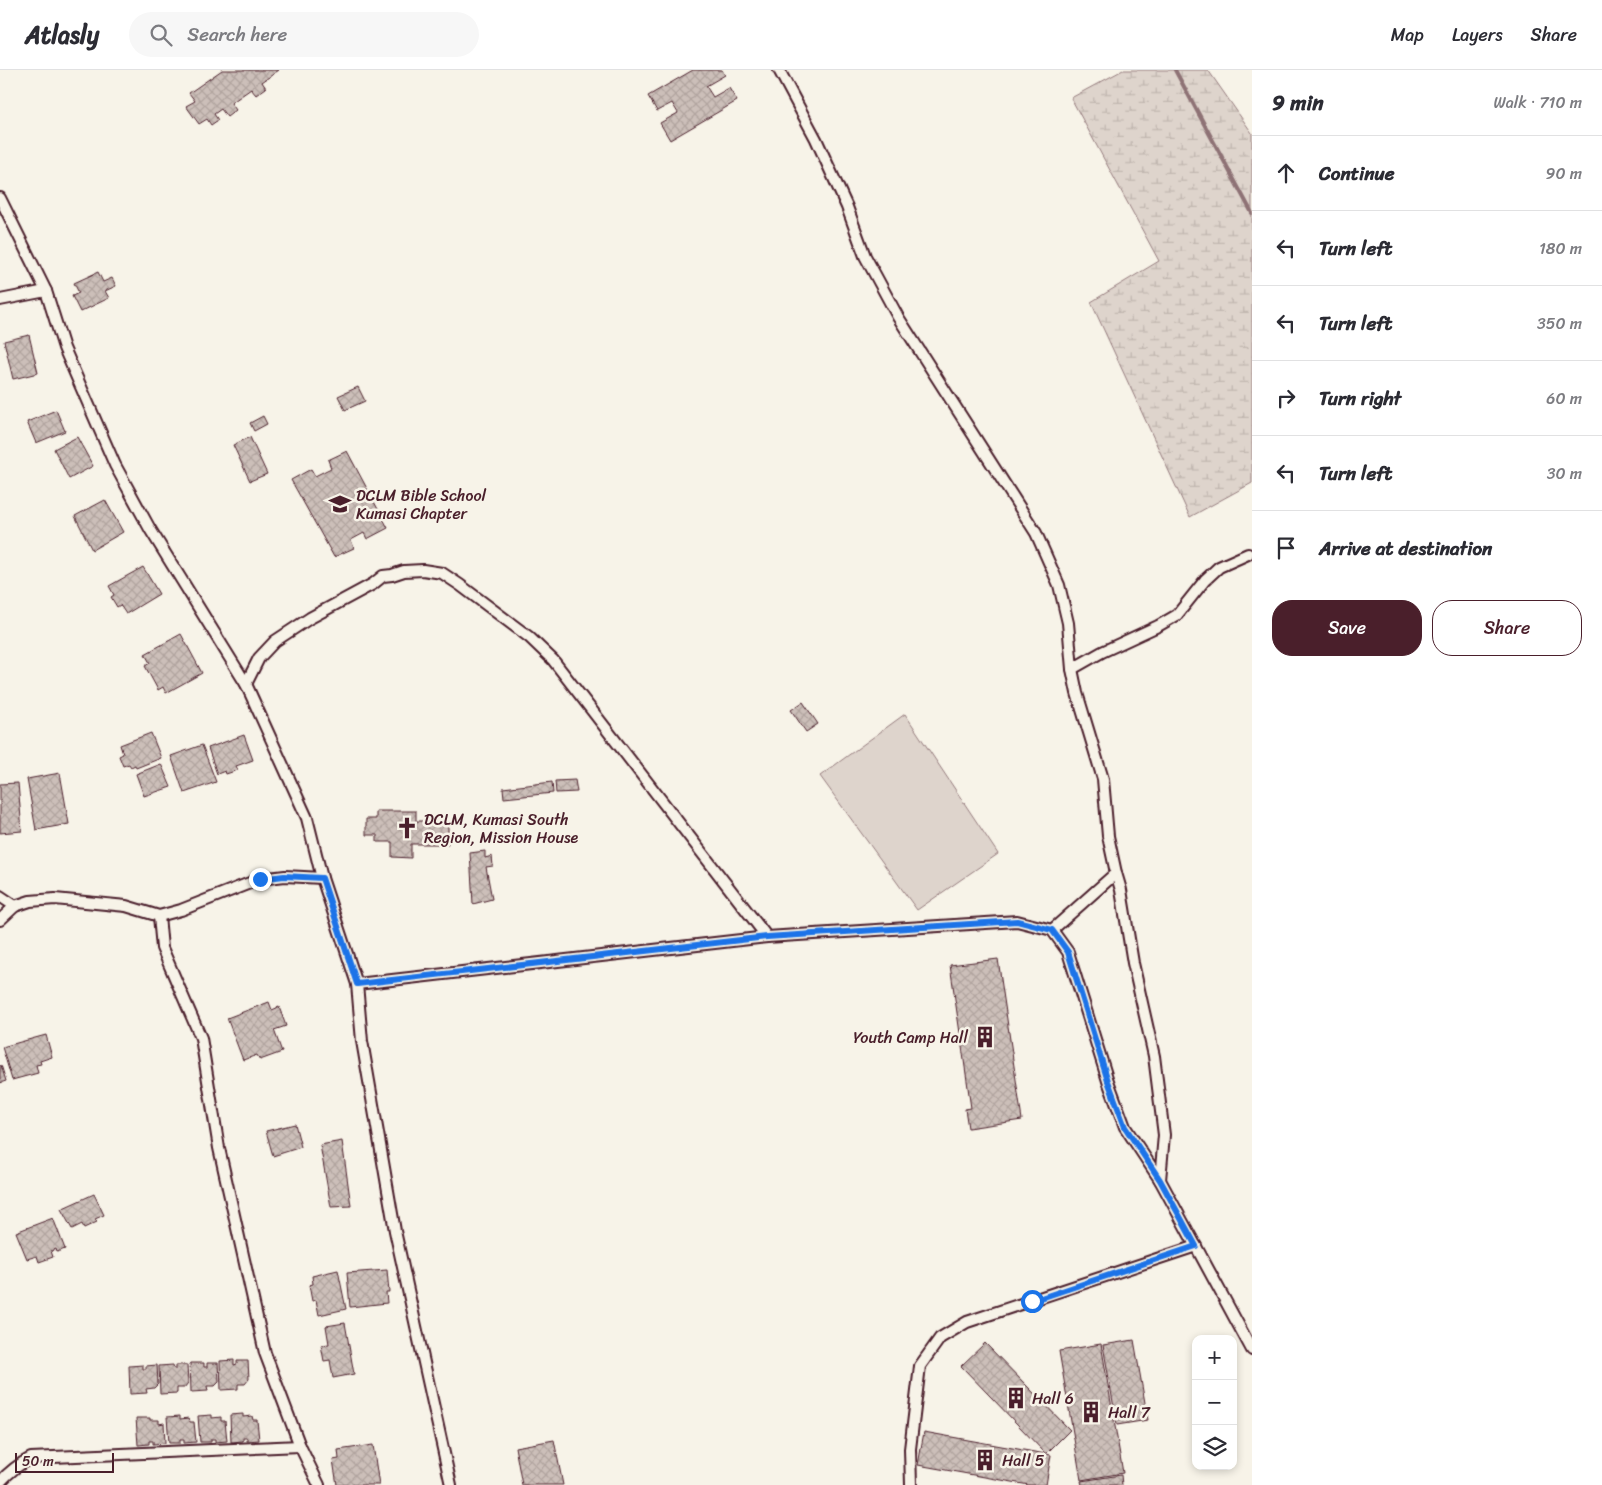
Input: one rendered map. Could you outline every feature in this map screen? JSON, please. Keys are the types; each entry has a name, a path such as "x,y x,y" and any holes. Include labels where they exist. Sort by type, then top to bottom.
{"street":[{"path":"778,70 816,139 847,207 865,256 898,317 1036,534 1059,585 1068,624 1076,693 1103,780 1108,836 1121,890 1133,963 1154,1056 1164,1135 1160,1180"},
{"path":"0,198 46,291 64,348 115,465 150,529 246,684 307,818 322,878 357,984 362,1041 395,1230 451,1485"},
{"path":"0,300 46,291"},
{"path":"1072,669 1177,615 1218,567 1248,554"},
{"path":"246,684 259,658 275,641 310,618 373,584 383,576 404,571 423,570 442,574 460,585 529,637 553,660 767,937"},
{"path":"1052,930 1116,873"},
{"path":"0,920 15,906 30,901 55,899 126,906 159,916 181,910 260,879 284,876 322,878"},
{"path":"0,896 15,906"},
{"path":"159,916 162,948 201,1038 219,1148 265,1353 300,1446 319,1485"},
{"path":"357,984 767,937 1017,921 1052,930 1068,952 1108,1081 1125,1127 1160,1180 1252,1350"},
{"path":"911,1485 910,1449 920,1366 940,1338 967,1322 1196,1246"},
{"path":"0,1482 8,1473 31,1458 300,1446"}],"green space":[{"path":"1123,70 1208,70 1252,133 1252,483 1190,517 1091,302 1159,261 1071,98"},
{"path":"905,714 998,854 917,910 820,776"}],"building":[{"path":"222,70 279,70 262,82 266,88 256,95 251,89 231,103 236,110 227,117 221,109 214,114 218,120 211,125 207,119 199,124 186,106 195,101 189,93"},
{"path":"693,70 722,70 725,75 706,86 713,97 729,88 737,101 670,140 660,123 678,113 672,103 657,111 648,96"},
{"path":"98,272 103,282 112,278 116,286 105,291 109,298 80,312 72,296 79,293 74,283"},
{"path":"29,335 38,373 13,379 4,341"},
{"path":"358,387 365,401 345,410 338,396"},
{"path":"56,410 65,431 36,443 27,422"},
{"path":"263,416 267,424 254,431 250,423"},
{"path":"77,437 93,466 69,479 54,449"},
{"path":"250,437 267,474 250,481 233,445"},
{"name":"DCLM Bible School Kumasi Chapter","path":"347,451 388,528 367,539 364,533 351,540 354,548 334,557 291,480 311,469 315,476 331,468 328,460"},
{"path":"105,500 123,532 92,550 75,516"},
{"path":"143,567 159,594 126,614 120,605 117,607 111,597 114,595 109,586"},
{"path":"181,634 202,673 166,693 163,687 158,690 145,666 150,663 145,654"},
{"path":"803,702 818,724 806,732 791,710"},
{"path":"151,733 161,758 136,768 135,765 131,767 129,764 123,766 119,756 123,754 120,745"},
{"path":"244,735 253,760 236,766 238,770 226,774 225,771 217,774 208,748"},
{"path":"202,745 216,782 184,793 171,756"},
{"path":"161,764 171,787 144,796 136,774"},
{"path":"60,773 69,824 36,830 27,779"},
{"path":"575,780 577,792 556,793 555,781"},
{"path":"552,782 553,793 504,798 503,788"},
{"path":"18,783 22,831 0,833 0,784"},
{"name":"DCLM, Kumasi South Region, Mission House","path":"376,811 416,811 416,821 448,821 448,844 411,844 411,858 392,857 392,842 377,842 377,835 366,835 366,819 376,819"},
{"path":"485,851 485,858 492,856 493,866 486,867 492,899 473,904 470,853"},
{"name":"Youth Camp Hall","path":"998,959 1022,1120 968,1128 965,1109 971,1108 950,965"},
{"path":"269,1002 272,1010 279,1007 286,1026 274,1030 282,1052 260,1060 257,1055 243,1060 227,1018"},
{"path":"46,1035 52,1057 40,1061 41,1064 36,1065 38,1073 12,1080 2,1047"},
{"path":"0,1066 6,1081 0,1083"},
{"path":"295,1124 301,1147 273,1156 266,1131"},
{"path":"342,1141 351,1206 331,1207 320,1145"},
{"path":"94,1194 104,1215 95,1219 97,1222 84,1228 82,1224 72,1229 61,1209"},
{"path":"53,1218 65,1249 57,1252 56,1249 51,1251 53,1257 39,1262 37,1256 27,1259 16,1232"},
{"path":"338,1270 346,1309 319,1315 316,1300 312,1301 309,1285 313,1284 312,1276"},
{"path":"387,1270 389,1292 386,1292 387,1303 350,1307 347,1273"},
{"path":"345,1323 354,1374 333,1378 330,1360 324,1361 321,1345 329,1344 326,1326"},
{"path":"1134,1340 1148,1420 1117,1425 1103,1345"},
{"name":"Hall 6","path":"985,1343 1070,1430 1046,1454 961,1366"},
{"name":"Hall 7","path":"1101,1344 1123,1473 1081,1480 1059,1351"},
{"path":"234,1360 234,1365 237,1364 237,1361 248,1361 249,1379 245,1384 238,1384 238,1389 221,1390 220,1361"},
{"path":"190,1363 204,1363 204,1367 207,1367 207,1363 218,1363 219,1382 215,1386 207,1386 208,1391 191,1392"},
{"path":"143,1365 143,1369 146,1369 146,1366 157,1365 158,1384 154,1388 146,1389 147,1393 130,1394 129,1366"},
{"path":"173,1365 174,1369 176,1369 176,1365 187,1365 188,1383 184,1388 177,1388 177,1393 160,1394 159,1366"},
{"path":"243,1414 243,1417 252,1416 253,1420 257,1420 259,1440 247,1441 247,1438 243,1438 243,1441 231,1442 230,1415"},
{"path":"212,1415 212,1418 221,1417 221,1421 225,1421 227,1441 215,1442 215,1439 211,1439 211,1442 200,1442 198,1416"},
{"path":"180,1416 180,1419 189,1418 190,1422 194,1422 196,1442 184,1443 184,1440 180,1440 180,1443 169,1443 167,1417"},
{"path":"136,1418 150,1418 150,1420 159,1420 159,1424 164,1423 165,1443 153,1444 153,1441 149,1441 149,1444 138,1445"},
{"name":"Hall 5","path":"924,1432 1051,1455 1046,1485 1029,1485 918,1465"},
{"path":"554,1440 563,1485 522,1485 515,1447"},
{"path":"373,1445 379,1485 337,1485 333,1460 339,1459 338,1450"},
{"path":"1121,1475 1122,1485 1082,1485 1081,1481"}],"waterway":[{"path":"1175,70 1252,213"}],"place":[{"name":"DCLM Bible School Kumasi Chapter","path":"340,504"},
{"name":"DCLM, Kumasi South Region, Mission House","path":"407,828"},
{"name":"Youth Camp Hall","path":"985,1037"},
{"name":"Hall 6","path":"1016,1398"},
{"name":"Hall 7","path":"1091,1412"},
{"name":"Hall 5","path":"985,1460"}],"route":[{"path":"260,879 284,876 322,878 357,984 767,937 1017,921 1052,930 1068,952 1108,1081 1125,1127 1160,1180 1196,1246 1032,1301"}]}
